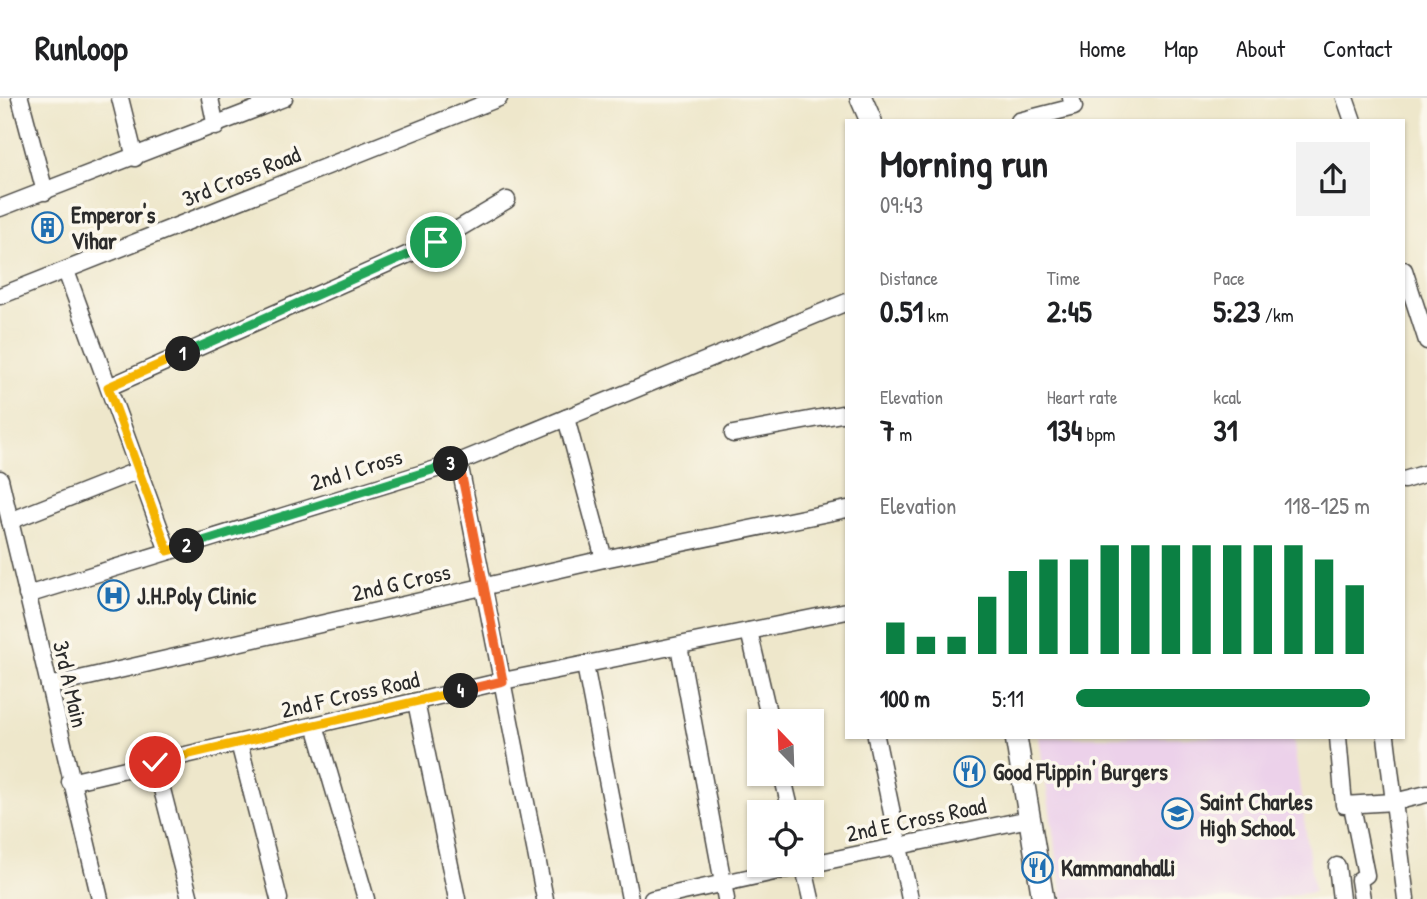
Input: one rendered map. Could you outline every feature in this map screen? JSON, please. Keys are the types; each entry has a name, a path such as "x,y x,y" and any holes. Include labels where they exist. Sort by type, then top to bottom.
{"main road":[{"path":"861,98 870,119"},
{"path":"1016,739 1043,899"}],"street":[{"path":"20,98 45,192"},
{"path":"120,98 135,158"},
{"path":"210,98 216,127"},
{"path":"0,208 216,127 284,98"},
{"name":"3rd Cross Road","path":"0,296 499,98"},
{"path":"1027,119 1074,107 1071,98"},
{"path":"1345,98 1352,119"},
{"path":"108,387 436,242 507,200"},
{"path":"66,271 168,551"},
{"path":"1405,278 1427,341"},
{"name":"2nd I Cross","path":"27,595 459,462 845,303"},
{"path":"733,434 845,413"},
{"path":"566,418 604,559"},
{"path":"459,462 486,587 545,899"},
{"path":"10,521 139,470"},
{"path":"1405,480 1427,473"},
{"name":"3rd A Main","path":"0,480 100,899"},
{"name":"2nd G Cross","path":"49,686 604,559 845,509"},
{"name":"2nd F Cross Road","path":"70,782 503,681 845,611"},
{"path":"749,631 767,709"},
{"path":"679,646 724,891"},
{"path":"585,665 630,899"},
{"path":"416,702 457,899"},
{"path":"315,725 366,899"},
{"path":"876,739 910,899"},
{"path":"1338,739 1344,805 1394,802 1427,794"},
{"path":"1386,739 1406,899"},
{"path":"239,743 279,899"},
{"path":"155,762 190,899"},
{"path":"1352,806 1366,875 1359,880 1362,899"},
{"name":"2nd E Cross Road","path":"824,861 1029,819"},
{"path":"1337,866 1341,899"},
{"name":"2nd E Cross Road","path":"652,899 724,891 769,877"},
{"path":"808,877 811,899"}],"shaded area":[{"name":"Saint Charles High School","path":"1039,739 1293,739 1314,892 1272,899 1063,899"}],"place":[{"name":"Emperor's Vihar","path":"48,227"},
{"name":"J.H.Poly Clinic","path":"114,595"},
{"name":"Good Flippin' Burgers","path":"970,771"},
{"name":"Saint Charles High School","path":"1177,814"},
{"name":"Kammanahalli","path":"1038,867"}],"route":[{"path":"155,762 503,681 459,462 168,551 108,387 436,242"}]}
